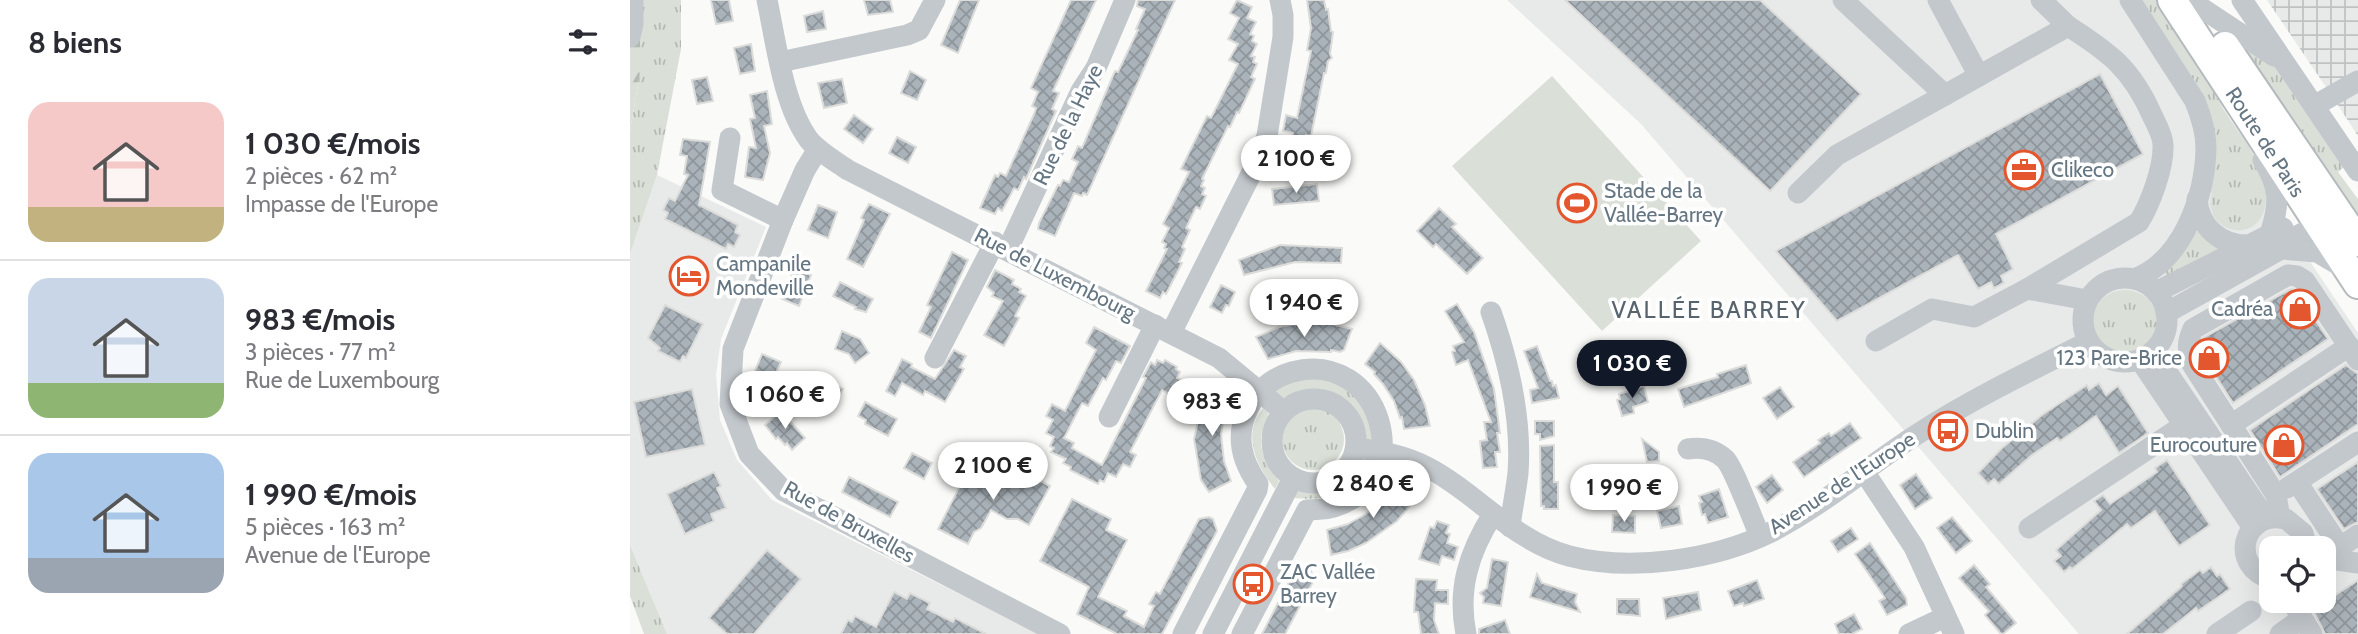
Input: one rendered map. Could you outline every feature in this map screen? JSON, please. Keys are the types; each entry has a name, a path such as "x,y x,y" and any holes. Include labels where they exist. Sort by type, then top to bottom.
{"main road":[{"name":"Route de Paris","path":"2184,1 2325,214 2355,279"},
{"name":"Route de Paris","path":"2325,214 2358,242"}],"street":[{"path":"630,37 633,0"},
{"path":"767,0 780,62 799,122 818,149"},
{"path":"780,62 907,35 919,30 935,0"},
{"name":"Rue de la Haye","path":"934,358 1001,246 1081,91 1096,68 1125,0"},
{"path":"1109,417 1163,329 1194,291 1262,152 1270,122 1283,37 1280,0"},
{"path":"1843,0 1945,95"},
{"path":"1938,0 1979,76"},
{"path":"2130,0 2184,81 2201,116 2206,146 2191,217 2173,250 2151,271 2134,279"},
{"path":"2242,0 2358,171"},
{"path":"2184,1 2285,63"},
{"path":"2184,1 2230,108 2277,185 2275,242"},
{"path":"1876,341 1932,309 1974,317 2027,289 2139,222 2149,205 2163,145 2144,100 2126,72 2105,50 2068,26 2050,3"},
{"path":"1798,193 1838,155 2068,26"},
{"path":"2314,106 2358,81"},
{"path":"730,138 722,190 783,220"},
{"name":"Rue de Luxembourg","path":"818,149 848,170 1219,358 1283,411"},
{"name":"Rue de Bruxelles","path":"818,149 805,170 783,220 733,349 730,404 749,454 784,491 1060,634"},
{"path":"2197,198 2202,219 2212,232 2231,243 2249,245 2275,242 2317,252 2329,257 2355,279"},
{"path":"2166,313 2275,242 2325,214"},
{"path":"2157,292 2249,245"},
{"path":"2231,425 2353,353 2305,281 2297,275 2288,275 2193,329 2189,338 2188,353 2192,364 2231,425 2276,495"},
{"path":"2119,278 2134,279 2157,292 2166,313 2166,330 2147,356 2123,363 2099,355 2088,342 2082,326 2087,300 2104,283 2119,278"},
{"path":"2027,289 2087,300"},
{"path":"1466,634 1462,609 1466,572 1473,550 1502,521 1518,473 1517,416 1506,361 1490,312"},
{"name":"Avenue de l'Europe","path":"1356,448 1405,457 1427,467 1537,544 1572,557 1634,563 1682,559 1760,536 1786,523 1941,420 2088,342"},
{"path":"2147,356 2184,425 2266,522 2298,527 2304,536"},
{"path":"2147,356 2266,522"},
{"path":"1183,634 1240,525 1258,484 1243,458 1241,432 1248,407 1260,391 1275,379 1300,370 1326,370 1338,374 1360,388 1376,410 1383,435 1382,452 1375,473 1359,493 1336,507 1307,510 1242,634"},
{"path":"1312,398 1333,402 1342,408 1354,427 1356,448 1350,463 1332,479 1309,483 1293,478 1279,465 1272,447 1273,428 1283,411 1291,404 1312,398"},
{"path":"2029,528 2184,425"},
{"path":"2259,572 2247,559 2246,539 2266,522 2276,495 2358,442"},
{"path":"1688,449 1699,447 1716,453 1727,461 1760,536"},
{"path":"1863,470 1914,547 1950,626 1909,634"},
{"path":"1213,634 1293,478"},
{"path":"2297,482 2340,547 2358,535"},
{"path":"1240,525 1286,550"},
{"path":"2336,560 2358,563"},
{"path":"2217,634 2251,611"},
{"path":"2280,634 2301,618"}],"shaded area":[{"path":"1507,0 2135,0 2358,333 2358,634 2079,634 1641,124"},
{"path":"2267,0 2358,0 2358,136 2332,96"},
{"path":"657,175 766,227 721,339 716,375 720,420 737,460 772,500 1039,634 667,634 630,545 630,254"}],"green space":[{"path":"630,0 640,16 640,73 630,131"},
{"path":"640,0 681,0 681,49 657,175 630,254 630,131 640,73"},
{"path":"2142,0 2162,0 2261,169 2266,193 2264,211 2257,223 2247,229 2225,227 2216,219 2211,208 2212,193 2208,191 2202,93"},
{"path":"2222,30 2273,62 2344,167 2338,172 2358,199 2358,213 2355,215"},
{"name":"Stade de la Vallée-Barrey","path":"1552,76 1701,241 1602,331 1452,166"},
{"path":"2201,231 2221,251 2165,278 2165,272 2196,232"},
{"path":"2125,290 2138,293 2148,300 2155,310 2158,323 2155,336 2148,346 2138,353 2125,356 2112,353 2102,346 2095,336 2092,323 2095,310 2102,300 2112,293"},
{"path":"1299,379 1336,379 1358,400 1377,435 1367,443 1355,413 1338,395 1314,390 1283,398 1272,389"},
{"path":"1265,406 1269,412 1261,441 1267,464 1279,481 1275,489 1257,459 1252,438 1257,416"},
{"path":"1307,408 1319,408 1335,417 1342,427 1342,451 1335,461 1319,470 1307,470 1296,465 1287,456 1282,445 1282,433 1287,422 1296,413"},
{"path":"1361,460 1368,460 1364,472 1349,489 1329,497 1294,498 1298,490 1320,490 1336,486 1348,477"},
{"path":"630,545 667,634 644,634 630,596"}],"building":[{"path":"711,0 729,0 733,21 716,24"},
{"path":"864,0 890,0 893,12 868,15"},
{"path":"960,0 979,0 958,53 941,45"},
{"path":"1071,0 1096,0 1053,91 1059,93 1052,109 1056,111 1026,179 1024,177 1018,190 1014,188 1002,211 998,208 995,214 980,208 995,175 998,177 1000,173 1006,176 1035,112 1036,108 1032,106 1038,92 1031,88"},
{"path":"1138,0 1175,0 1087,195 1074,193 1055,236 1038,229 1039,223 1058,185 1060,186 1063,180 1069,182 1078,162 1072,159 1078,146 1082,148 1115,71 1118,72 1138,30 1136,29 1145,9 1137,6"},
{"path":"1237,0 1252,7 1247,18 1256,22 1250,34 1254,36 1252,41 1257,44 1251,56 1255,57 1253,62 1257,64 1251,77 1255,79 1202,179 1204,180 1201,186 1205,188 1202,194 1206,196 1200,209 1196,207 1186,228 1190,230 1182,247 1185,249 1179,262 1182,263 1166,294 1163,292 1160,298 1146,291 1167,249 1162,242 1169,228 1163,224 1189,172 1181,169 1207,116 1211,118 1238,64 1229,60 1238,44 1228,39 1239,18 1230,13"},
{"path":"1307,0 1324,0 1326,10 1328,9 1333,32 1330,54 1332,58 1328,61 1324,73 1311,136 1306,135 1298,167 1285,164 1293,133 1283,131 1286,115 1297,118 1311,51 1307,50 1311,28"},
{"path":"1565,0 1760,0 1861,94 1770,191"},
{"path":"823,11 826,29 807,32 804,16"},
{"path":"751,44 755,71 740,74 734,48"},
{"path":"910,71 926,80 917,100 901,93"},
{"path":"2100,74 2143,154 1996,234 2013,269 2001,276 2004,283 1994,288 1991,282 1978,289 1958,255 1837,321 1776,251"},
{"path":"707,77 713,101 697,104 692,80"},
{"path":"842,79 847,103 824,108 818,83"},
{"path":"767,91 772,124 764,126 770,153 763,180 745,177 749,147 756,148 750,119 755,118 750,95"},
{"path":"854,115 873,129 863,143 844,129"},
{"path":"897,137 916,147 908,163 889,153"},
{"path":"683,139 710,142 699,205 738,225 735,232 740,235 734,247 728,244 726,249 665,219 668,213 663,210 669,198 675,201 688,175 684,174 687,156 680,155"},
{"path":"1317,184 1319,201 1274,205 1272,189"},
{"path":"869,204 890,214 863,267 847,259 864,220 861,218"},
{"path":"818,205 837,212 828,238 808,230"},
{"path":"1439,208 1456,224 1452,227 1483,258 1467,274 1436,244 1433,247 1417,231"},
{"path":"1280,245 1342,248 1341,263 1295,262 1244,275 1239,260"},
{"path":"952,252 968,260 931,338 919,332 931,307 927,305"},
{"path":"794,269 811,275 799,306 782,299"},
{"path":"995,270 1014,280 1012,284 1026,296 1015,316 1019,318 1004,346 984,335 1003,301 992,296 994,293 987,287"},
{"path":"840,282 873,299 866,312 833,296"},
{"path":"1221,285 1235,292 1229,306 1226,305 1222,313 1210,307"},
{"path":"2291,289 2296,291 2328,339 2233,403 2204,358 2203,338"},
{"path":"1457,304 1474,332 1494,389 1500,433 1497,433 1500,452 1495,452 1497,467 1483,468 1480,441 1487,440 1484,422 1491,422 1468,360 1456,365 1452,352 1455,351 1453,346 1464,342 1445,311"},
{"path":"665,305 703,324 686,358 683,356 680,362 658,351 660,348 648,338"},
{"path":"1301,323 1328,323 1352,329 1344,350 1340,352 1296,351 1268,359 1256,337 1279,327"},
{"path":"1094,327 1130,346 1121,363 1116,361 1106,380 1103,378 1088,406 1082,403 1064,438 1074,443 1072,448 1102,465 1146,378 1143,377 1151,362 1155,365 1157,360 1163,363 1165,360 1177,367 1180,372 1177,378 1183,381 1175,397 1162,390 1130,452 1136,455 1130,467 1123,464 1116,477 1108,473 1104,482 1100,480 1098,484 1070,470 1071,467 1063,463 1066,459 1051,452 1054,448 1050,446 1054,437 1046,433 1053,420 1046,416 1052,404 1065,411 1096,350 1086,343"},
{"path":"842,331 860,339 869,353 855,363 849,354 835,349"},
{"path":"1380,343 1401,362 1414,380 1425,405 1430,426 1404,429 1402,417 1400,418 1394,401 1375,372 1365,364"},
{"path":"1537,346 1550,381 1553,386 1556,385 1559,398 1532,403 1530,390 1538,388 1524,351"},
{"path":"954,350 966,356 960,367 964,369 945,402 925,391 923,395 902,383 895,396 886,391 902,359 912,364 911,367 935,379"},
{"path":"762,354 781,362 776,373 778,396 759,398 755,371"},
{"path":"1746,365 1751,383 1684,407 1678,389"},
{"path":"2346,365 2358,374 2358,424 2280,477 2250,430"},
{"path":"821,379 843,389 834,406 813,394"},
{"path":"1210,383 1233,395 1224,416 1221,434 1224,461 1231,481 1209,492 1201,480 1194,439 1203,399"},
{"path":"2099,383 2106,395 2118,386 2148,433 2119,453 2096,416 2060,441 2057,438 2032,455 1999,484 1994,479 1988,484 1978,473 2002,448 2042,415 2087,385 2089,390"},
{"path":"1644,386 1648,402 1633,407 1634,413 1622,416 1617,400 1620,399 1619,394"},
{"path":"1780,387 1794,407 1777,419 1763,398"},
{"path":"692,389 705,445 646,457 634,402"},
{"path":"865,402 897,419 888,436 865,424 866,420 858,416"},
{"path":"781,411 805,438 792,450 787,443 785,445 778,437 776,439 765,425"},
{"path":"1535,421 1554,421 1554,436 1540,440 1540,434 1535,434"},
{"path":"1850,423 1861,438 1804,477 1793,462 1820,443 1818,440 1829,433 1831,436"},
{"path":"1642,439 1659,452 1659,461 1647,462"},
{"path":"1554,445 1554,482 1558,482 1558,509 1544,509 1544,506 1541,506 1540,446"},
{"path":"912,453 932,463 924,479 904,468"},
{"path":"2167,460 2210,525 2179,546 2155,511 2131,528 2127,524 2072,569 2070,567 2064,572 2054,561 2061,556 2056,550 2101,510 2094,501 2103,495 2110,504 2157,472 2155,468"},
{"path":"2358,462 2358,522 2344,529 2317,489"},
{"path":"1006,463 1050,486 1029,525 1018,519 1007,519 991,510 968,544 938,529 965,476 992,489"},
{"path":"714,472 721,486 717,488 726,508 711,514 714,521 685,534 667,494"},
{"path":"1916,474 1932,498 1915,509 1900,485"},
{"path":"1772,475 1783,490 1767,503 1756,487"},
{"path":"849,477 898,502 890,517 842,492"},
{"path":"1396,479 1418,490 1410,506 1397,521 1366,543 1331,555 1327,530 1348,524 1366,514 1384,497"},
{"path":"1719,489 1728,517 1708,523 1705,514 1702,515 1699,496"},
{"path":"1072,499 1111,519 1106,530 1127,540 1098,597 1127,611 1124,616 1144,627 1154,606 1149,604 1156,592 1160,594 1199,519 1213,519 1217,531 1162,634 1117,634 1077,614 1089,587 1040,561"},
{"path":"1679,506 1682,524 1661,528 1657,511"},
{"path":"1613,515 1635,516 1635,533 1612,532"},
{"path":"1952,517 1972,541 1956,553 1937,528"},
{"path":"1437,521 1449,525 1447,543 1458,547 1454,560 1442,556 1439,565 1419,559 1430,527 1434,528"},
{"path":"1851,528 1858,539 1838,552 1831,541"},
{"path":"1870,543 1906,598 1907,605 1887,615 1879,601 1885,598 1855,554"},
{"path":"767,550 801,579 754,634 727,634 709,618"},
{"path":"1492,559 1508,562 1501,606 1483,603 1484,597 1480,593 1487,588"},
{"path":"1974,565 1990,584 1986,587 2016,623 2003,634 1985,615 1989,611 1959,578"},
{"path":"2211,567 2217,576 2220,574 2230,589 2198,611 2196,608 2163,634 2127,634 2182,586 2181,584 2200,570 2203,573"},
{"path":"1306,569 1311,571 1314,580 1285,634 1262,634 1294,572"},
{"path":"1537,574 1542,583 1577,594 1575,602 1580,612 1530,597"},
{"path":"1416,579 1437,580 1436,590 1448,590 1448,604 1435,603 1434,620 1439,634 1421,634 1418,612 1414,612"},
{"path":"1757,580 1764,599 1744,606 1743,603 1734,606 1728,591"},
{"path":"2358,580 2358,634 2325,634 2314,613 2336,613 2336,595"},
{"path":"894,592 907,599 910,593 930,603 927,609 953,622 955,618 986,634 841,634 848,620 852,622 855,616 876,627"},
{"path":"1698,592 1701,610 1666,619 1663,598"},
{"path":"1617,599 1639,599 1640,616 1617,614"},
{"path":"1854,614 1862,629 1852,634 1839,634 1835,624"},
{"path":"1505,620 1510,634 1479,634 1479,629"}],"place":[{"name":"Clikeco","path":"2024,170"},
{"name":"Stade de la Vallée-Barrey","path":"1577,203"},
{"name":"Campanile Mondeville","path":"689,276"},
{"name":"Cadréa","path":"2300,309"},
{"name":"123 Pare-Brice","path":"2209,358"},
{"name":"Dublin","path":"1948,431"},
{"name":"Eurocouture","path":"2284,445"},
{"name":"ZAC Vallée Barrey","path":"1253,584"}],"district":[{"name":"VALLÉE BARREY","path":"1709,310"}]}
